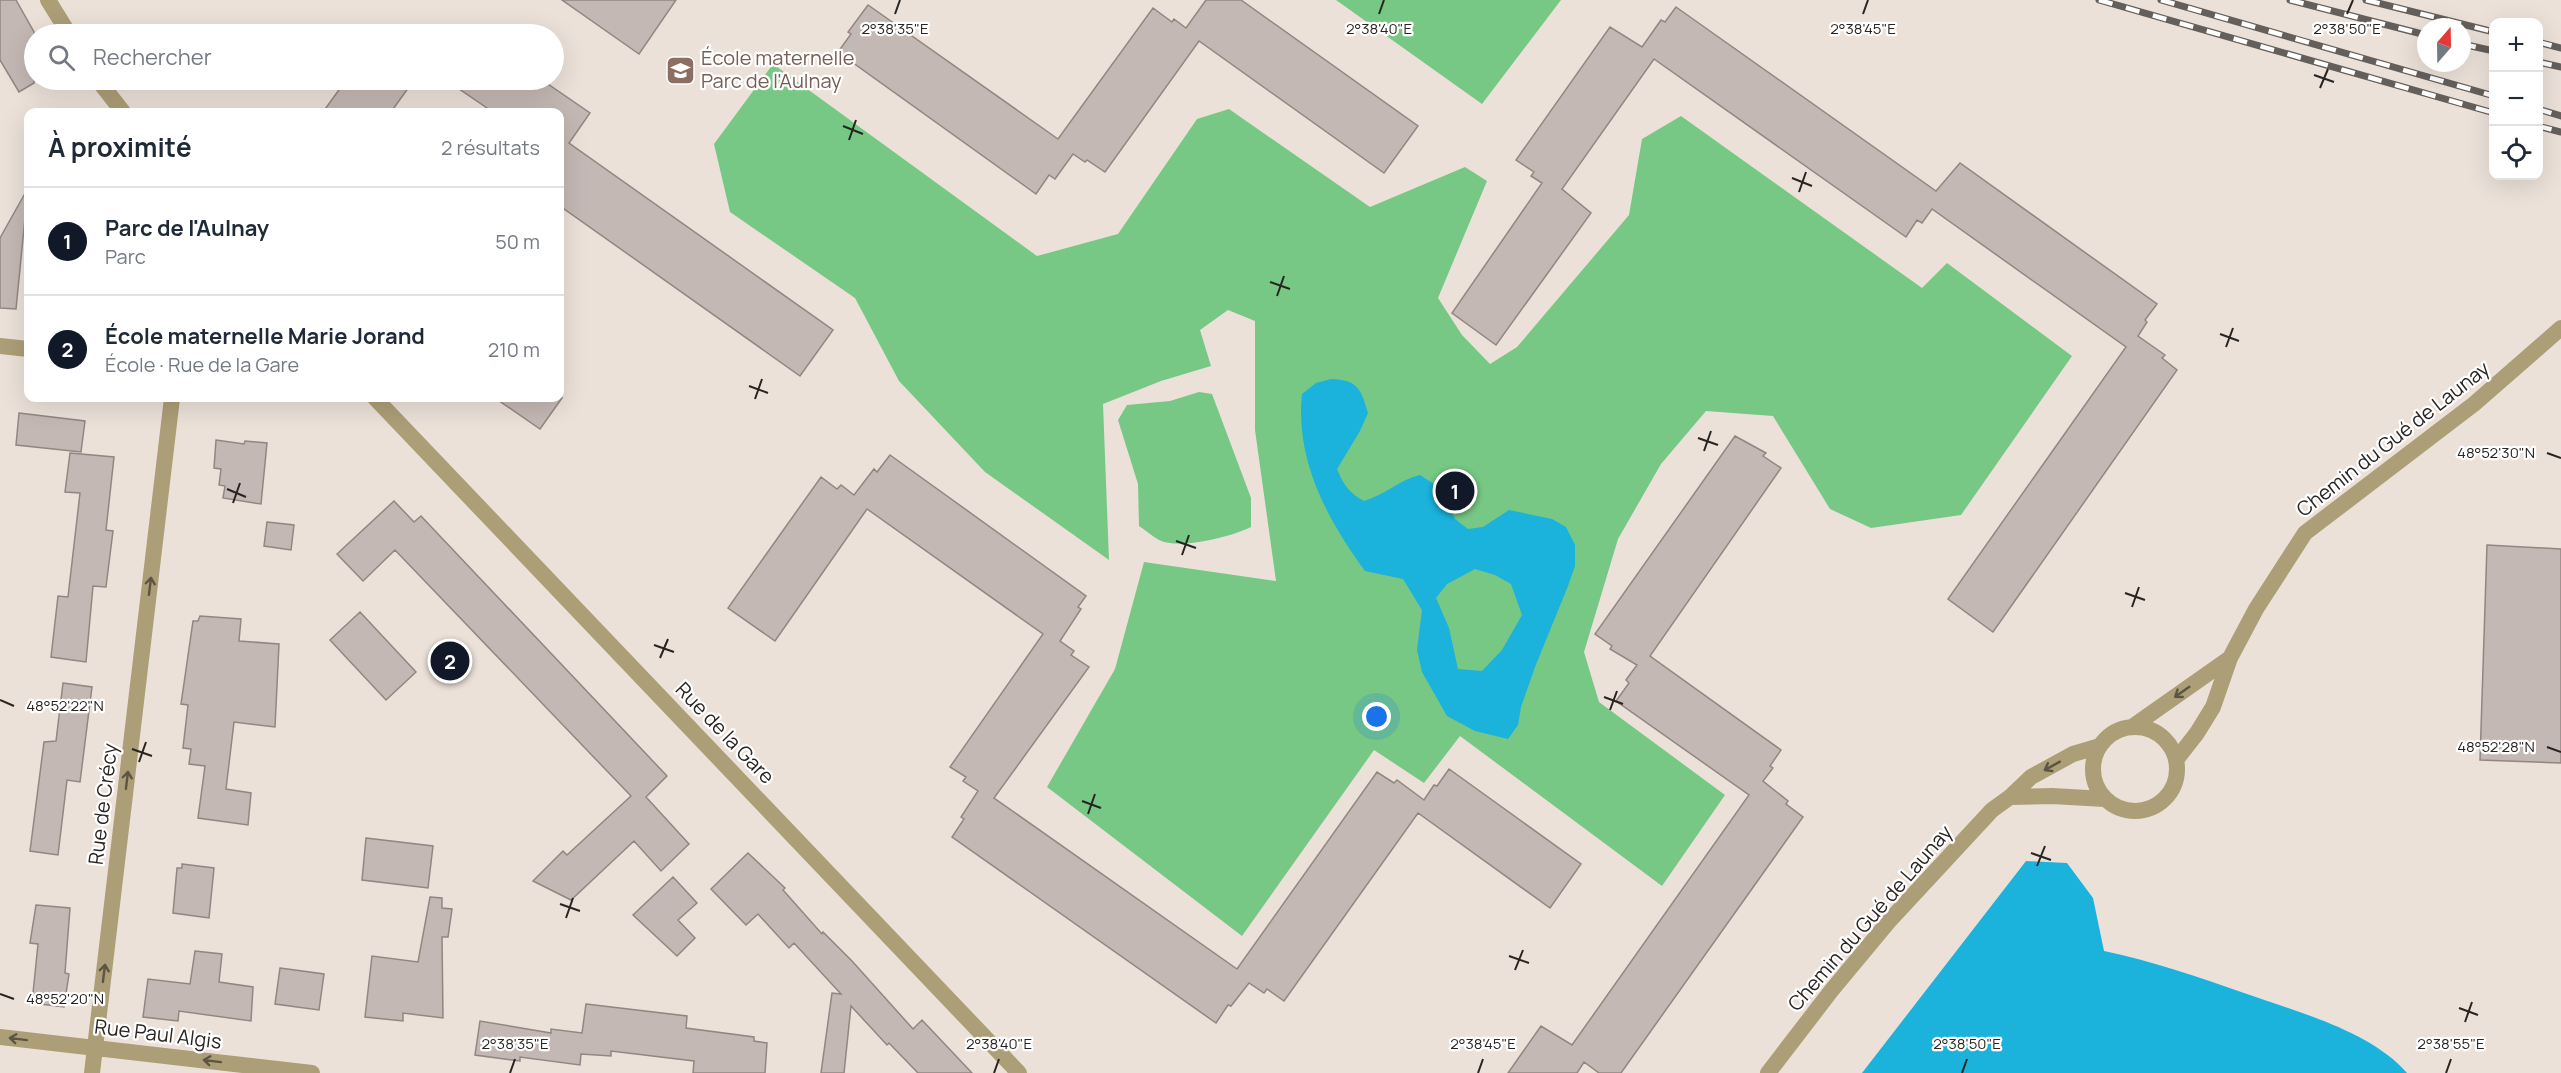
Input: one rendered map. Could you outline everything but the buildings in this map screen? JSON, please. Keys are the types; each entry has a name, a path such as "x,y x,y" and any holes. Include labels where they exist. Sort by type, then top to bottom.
{"street":[{"path":"48,0 63,24"},
{"path":"106,90 120,108"},
{"name":"Chemin du Gué de Launay","path":"2176,760 2213,707 2230,658 2256,609 2305,533 2474,404 2561,328"},
{"path":"0,345 24,348"},
{"name":"Rue de Crécy","path":"92,1073 172,402"},
{"name":"Rue de la Gare","path":"379,402 1019,1073"},
{"name":"Chemin du Gué de Launay","path":"2132,727 2230,658"},
{"path":"2132,727 2155,732 2165,740 2176,760 2175,782 2163,801 2154,807 2130,811 2117,807 2105,799 2097,788 2093,764 2100,746 2113,733 2132,727"},
{"name":"Chemin du Gué de Launay","path":"1768,1073 1831,991 1890,920 1992,810 2031,777 2073,754 2100,746"},
{"path":"2010,797 2052,796 2105,799"},
{"name":"Rue Paul Algis","path":"0,1037 312,1073"}],"green space":[{"path":"1336,0 1561,0 1482,104"},
{"path":"773,64 1037,256 1118,234 1197,119 1229,109 1370,207 1465,167 1487,181 1438,298 1462,335 1490,364 1517,347 1629,215 1642,139 1681,116 1922,288 1947,263 2072,356 1961,515 1871,528 1830,509 1773,416 1706,411 1661,464 1618,539 1584,652 1599,702 1725,795 1662,886 1460,736 1424,783 1374,750 1242,936 1047,787 1115,669 1144,562 1276,581 1255,430 1255,321 1228,310 1200,330 1211,366 1161,381 1103,404 1109,560 985,472 899,381 855,298 730,212 714,144"},
{"path":"1199,392 1212,394 1251,498 1251,527 1231,535 1205,541 1168,543 1159,540 1139,526 1138,484 1118,420 1127,405 1170,401"}],"water":[{"path":"1331,379 1347,381 1357,387 1363,398 1368,413 1337,469 1347,488 1364,501 1420,475 1440,488 1455,519 1468,529 1483,527 1509,510 1552,519 1566,527 1575,545 1575,566 1535,667 1521,707 1518,725 1508,739 1475,731 1447,716 1422,672 1417,650 1422,610 1403,579 1365,571 1338,531 1317,488 1304,442 1301,418 1302,394 1316,383","holes":["1475,569 1495,575 1511,584 1522,615 1502,650 1482,671 1458,669 1449,628 1436,598 1447,584"]},
{"path":"2026,861 2067,863 2093,898 2104,951 2192,975 2331,1024 2374,1045 2407,1073 1862,1073"}],"railway":[{"path":"2099,0 2489,112"},
{"path":"2161,0 2489,95"},
{"path":"2290,0 2417,33"},
{"path":"2366,0 2489,31"},
{"path":"2543,43 2561,48"},
{"path":"2471,46 2489,50"},
{"path":"2543,63 2561,67"},
{"path":"2543,111 2561,116"},
{"path":"2543,127 2561,132"}],"place":[{"name":"École maternelle Parc de l'Aulnay","path":"680,70"},
{"name":"Parc de l'Aulnay","path":"1455,491"},
{"name":"École maternelle Marie Jorand","path":"450,661"}]}
